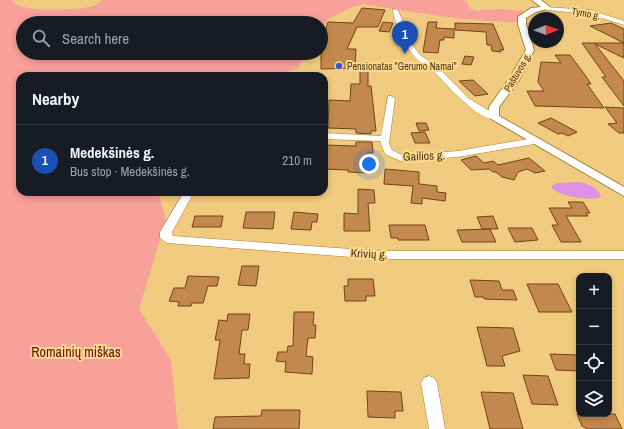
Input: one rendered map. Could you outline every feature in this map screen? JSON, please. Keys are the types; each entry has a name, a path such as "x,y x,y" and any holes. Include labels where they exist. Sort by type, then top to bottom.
{"street":[{"path":"536,0 546,8"},
{"name":"Tymo g.","path":"546,8 590,12 624,23"},
{"name":"Paštuvos g.","path":"493,117 494,107 514,80 530,50 522,24 522,17 534,10 546,8"},
{"path":"395,10 409,44 417,56 435,69 465,100 624,192"},
{"path":"328,136 385,139 391,98"},
{"name":"Gailios g.","path":"385,139 384,143 388,152 401,158 458,154 534,141"},
{"name":"Krivių g.","path":"187,196 166,232 166,238 171,240 378,255 624,255"},
{"path":"429,383 437,429"}],"green space":[{"name":"Romainių miškas","path":"0,0 12,0 16,4 35,9 60,10 91,7 102,0 463,0 467,2 469,8 476,11 498,9 525,11 517,22 498,22 440,16 363,4 352,7 328,19 328,16 16,16 16,60 303,60 297,69 286,72 16,72 16,196 159,196 166,220 139,309 171,360 178,429 0,429"}],"shaded area":[{"path":"580,182 593,187 598,191 601,197 589,199 574,197 559,193 551,186 558,183"}],"building":[{"path":"362,8 385,10 378,27 357,27 347,49 356,49 355,68 321,69 321,60 328,60 328,22 353,23"},
{"path":"383,22 393,23 389,32 379,31"},
{"path":"428,22 437,22 436,28 454,29 454,38 444,37 444,40 440,40 438,53 423,52"},
{"path":"455,23 493,24 504,50 500,50 501,52 492,51 491,45 487,45 486,32 455,30"},
{"path":"611,23 624,29 624,43 590,26"},
{"path":"582,43 624,43 624,58 595,44 624,81 624,106 602,77 606,77"},
{"path":"555,55 570,55 591,84 587,84 604,108 535,106 527,91 544,91 538,82 541,62 561,63"},
{"path":"465,56 474,57 471,65 462,64"},
{"path":"360,63 368,64 368,86 371,86 376,131 371,131 371,134 356,133 356,129 328,128 329,100 350,101 351,84 360,84"},
{"path":"473,80 488,94 475,96 459,81"},
{"path":"605,107 624,108 624,133 619,133 608,124 617,123"},
{"path":"551,118 577,132 568,136 562,133 558,134 538,123"},
{"path":"416,123 426,123 429,130 419,131"},
{"path":"425,132 430,143 415,143 411,133"},
{"path":"356,142 372,142 373,153 367,153 367,173 328,169 328,145 356,146"},
{"path":"476,156 484,163 493,161 498,165 529,158 545,171 535,173 527,169 518,172 514,180 502,177 489,169 471,170 461,160"},
{"path":"385,169 419,172 419,184 437,186 437,192 446,193 445,201 422,198 422,204 411,203 413,186 384,184"},
{"path":"358,189 374,190 375,203 368,203 370,231 344,231 344,213 358,214"},
{"path":"568,202 583,202 590,213 586,213 588,216 566,216 581,242 561,242 552,225 558,225 549,208 572,208"},
{"path":"246,212 275,212 273,229 243,228"},
{"path":"294,212 318,214 317,222 312,222 311,230 291,229"},
{"path":"195,216 223,216 221,227 192,227"},
{"path":"493,216 498,229 482,229 477,217"},
{"path":"389,225 425,225 429,240 398,240 398,238 391,238"},
{"path":"508,228 532,228 538,240 515,242"},
{"path":"490,229 496,242 462,242 457,230"},
{"path":"242,266 259,266 256,286 238,285"},
{"path":"188,276 219,277 217,286 208,286 203,303 192,303 191,306 178,306 179,302 169,301 174,288 185,288"},
{"path":"348,279 373,279 375,296 366,296 366,301 345,301 344,286 348,286"},
{"path":"470,280 499,281 502,290 513,290 517,300 484,299 483,297 475,297"},
{"path":"527,284 558,284 572,312 539,312"},
{"path":"294,312 314,312 313,325 316,325 315,338 308,338 306,356 313,357 312,374 285,372 286,362 276,361 278,352 287,352 288,346 293,346"},
{"path":"228,314 250,314 248,330 242,330 239,354 245,354 244,364 250,364 249,378 214,379 220,340 215,340 219,320 227,321"},
{"path":"477,327 513,328 520,351 502,356 505,366 487,366"},
{"path":"550,354 576,355 576,371 556,370"},
{"path":"523,375 548,376 558,405 532,404"},
{"path":"367,391 401,392 403,411 395,411 395,418 368,417"},
{"path":"481,392 513,393 523,429 490,429"},
{"path":"262,410 300,410 299,429 213,429 215,417 261,416"},
{"path":"612,414 615,414 622,429 587,429 582,426 578,417 612,417"}],"place":[{"name":"Medekšinės g.","path":"405,54"},
{"name":"Pensionatas \"Gerumo Namai\"","path":"339,66"}]}
